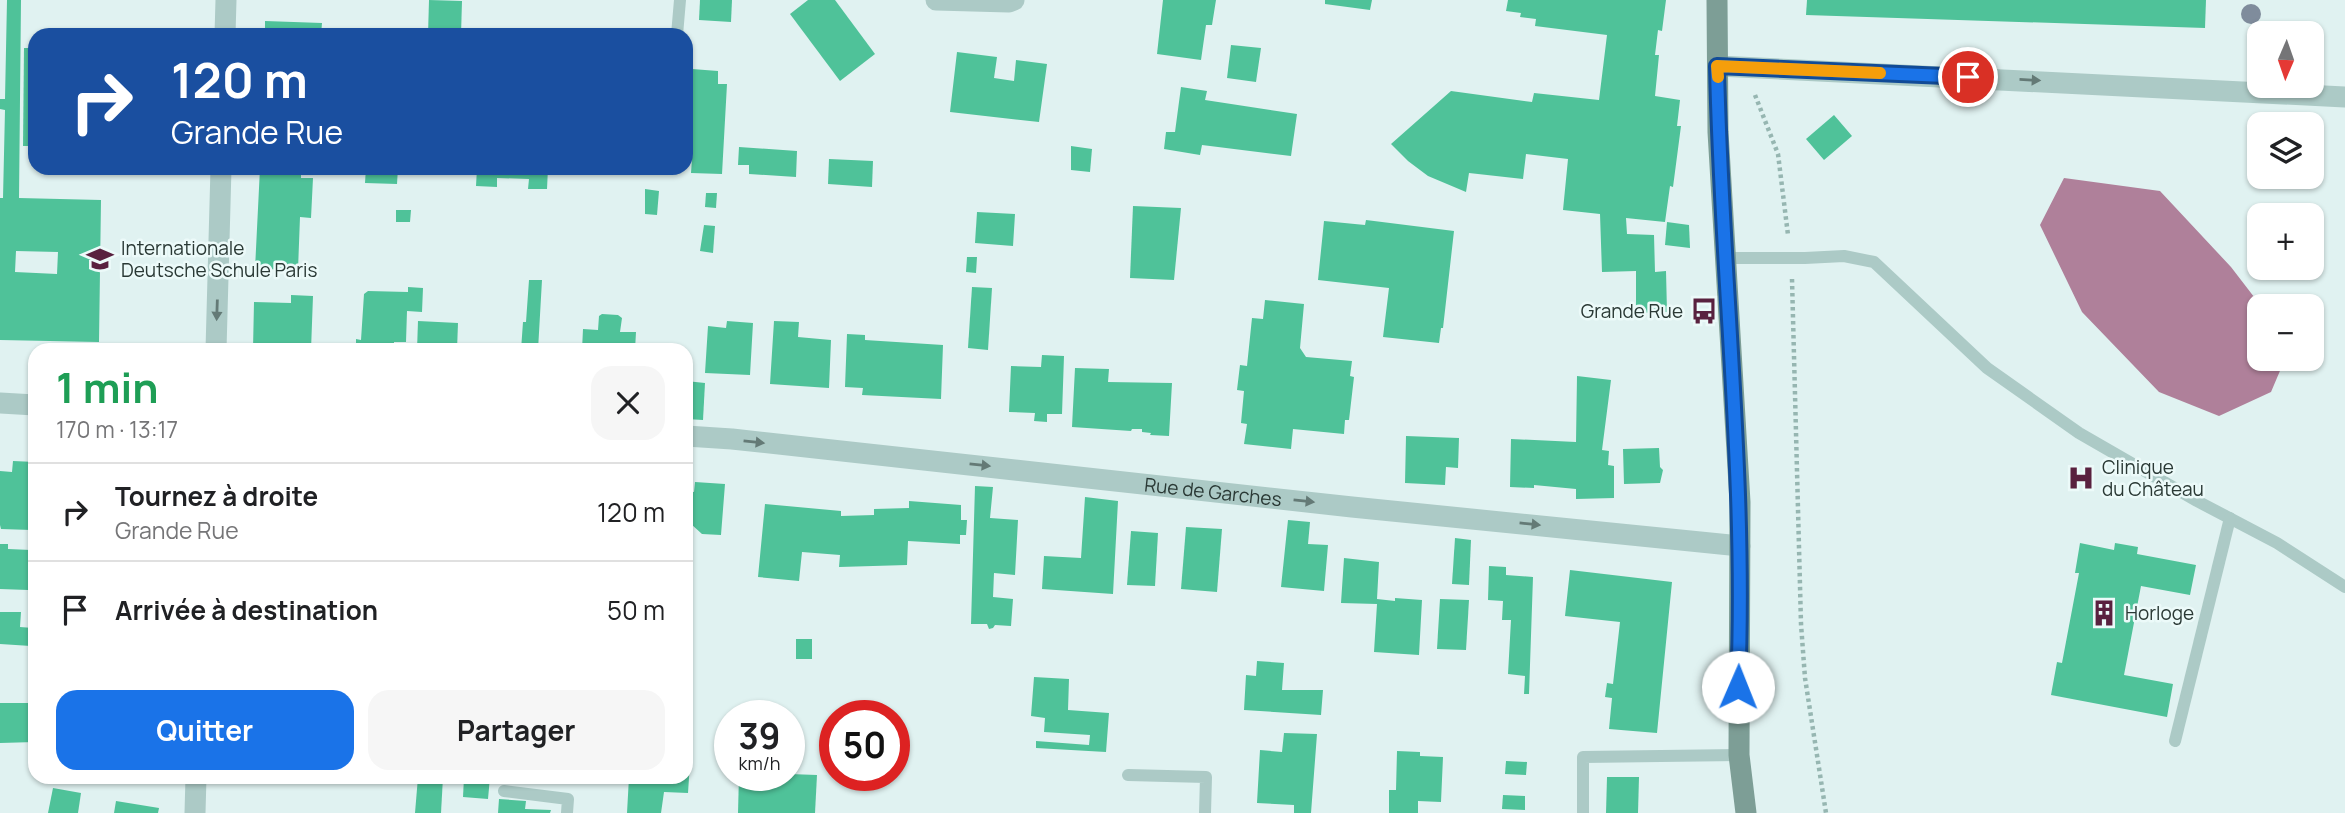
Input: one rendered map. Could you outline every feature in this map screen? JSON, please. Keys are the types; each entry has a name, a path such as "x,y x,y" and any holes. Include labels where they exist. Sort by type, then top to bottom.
{"main road":[{"path":"1717,0 1718,132 1740,502 1739,755 1746,813"},
{"path":"1717,30 1725,0"}],"street":[{"path":"225,28 226,0"},
{"path":"936,0 1014,0"},
{"path":"1717,66 2345,97"},
{"path":"216,343 221,175"},
{"path":"0,403 28,405"},
{"name":"Rue de Garches","path":"693,437 1740,546"},
{"path":"194,813 196,784"}],"lane":[{"path":"678,28 680,0"},
{"path":"1726,258 1844,256 1874,262 1987,368 2079,433 2277,543 2345,587"},
{"path":"2175,741 2230,518"},
{"path":"1583,813 1583,757 1739,755"},
{"path":"1128,775 1206,777 1205,813"},
{"path":"504,791 568,799 567,813"}],"path":[{"path":"1755,66 1754,93 1778,154 1791,257 1801,624 1805,678 1826,813"}],"shaded area":[{"path":"2064,178 2160,191 2231,267 2252,294 2247,294 2247,371 2280,371 2271,392 2219,416 2159,392 2082,312 2040,225"}],"building":[{"path":"7,0 21,0 19,198 101,200 99,342 0,340 0,198 3,198 5,110 0,109 0,99 5,99","holes":["16,251 58,252 57,274 15,272"]},
{"path":"429,0 462,1 461,28 428,28"},
{"path":"700,0 732,0 731,22 699,20"},
{"path":"808,0 835,0 875,54 840,81 790,14"},
{"path":"1163,0 1216,0 1212,25 1206,25 1201,60 1157,54"},
{"path":"1325,0 1372,0 1370,10 1325,4"},
{"path":"1508,0 1666,0 1662,31 1658,30 1655,55 1659,55 1655,96 1680,100 1677,126 1681,126 1673,187 1670,186 1665,222 1626,218 1627,234 1654,235 1655,272 1666,271 1667,312 1636,313 1636,271 1602,272 1600,214 1563,210 1568,159 1526,154 1523,179 1469,173 1466,192 1428,176 1391,144 1451,91 1532,102 1534,93 1599,100 1607,35 1535,26 1536,19 1520,17 1521,13 1506,11"},
{"path":"1807,0 2206,0 2205,28 1806,15"},
{"path":"265,21 322,23 322,28 265,28"},
{"path":"1231,45 1261,48 1256,82 1227,78"},
{"path":"24,48 28,48 28,146 23,146"},
{"path":"957,52 997,57 994,78 1014,81 1016,60 1047,64 1039,122 950,112"},
{"path":"693,69 718,71 718,84 727,84 722,174 693,173"},
{"path":"1181,87 1207,91 1205,100 1297,114 1291,156 1202,145 1200,155 1164,149 1166,132 1175,132"},
{"path":"1834,115 1852,136 1824,160 1806,139"},
{"path":"1071,146 1092,149 1090,172 1071,170"},
{"path":"739,147 797,151 796,177 749,174 749,165 738,165"},
{"path":"829,159 873,161 872,187 828,184"},
{"path":"260,175 301,175 301,178 313,178 311,218 300,217 298,270 255,269"},
{"path":"366,175 398,175 397,184 365,183"},
{"path":"477,175 548,175 547,189 528,189 529,179 497,178 497,187 476,186"},
{"path":"645,189 659,191 657,215 645,214"},
{"path":"706,193 717,193 716,208 705,207"},
{"path":"1133,206 1181,208 1174,280 1130,278"},
{"path":"396,210 411,210 410,222 396,222"},
{"path":"977,212 1015,214 1013,246 975,243"},
{"path":"1366,220 1454,231 1439,343 1383,337 1389,288 1318,280 1324,221 1365,225"},
{"path":"1667,222 1689,225 1690,248 1665,245"},
{"path":"704,225 715,226 713,253 700,251"},
{"path":"967,257 977,257 976,273 966,272"},
{"path":"529,280 542,280 538,343 522,343 523,322 526,322"},
{"path":"408,287 423,288 422,312 407,311 406,342 356,343 356,339 361,340 364,294 368,291 408,292"},
{"path":"972,287 992,288 988,350 968,348"},
{"path":"291,295 313,296 311,343 253,343 254,302 291,303"},
{"path":"1265,300 1304,304 1300,348 1306,357 1352,361 1350,376 1354,377 1349,420 1345,420 1344,434 1293,429 1291,449 1244,444 1247,424 1241,423 1244,391 1237,390 1240,365 1247,366 1252,318 1263,319"},
{"path":"618,315 622,318 620,332 636,332 635,343 582,343 583,329 598,330 599,316"},
{"path":"418,321 458,323 457,343 417,343"},
{"path":"727,321 753,323 750,375 705,373 708,326 726,328"},
{"path":"774,321 799,322 798,337 831,340 829,388 770,384"},
{"path":"847,334 865,335 865,340 943,345 941,399 862,395 863,388 845,387"},
{"path":"1042,355 1064,356 1062,414 1047,414 1047,422 1034,421 1035,413 1009,412 1011,366 1041,367"},
{"path":"1075,368 1109,369 1108,382 1172,383 1169,436 1150,435 1151,433 1142,432 1142,429 1131,431 1072,427"},
{"path":"1577,376 1611,380 1602,450 1609,451 1608,465 1614,466 1614,498 1576,499 1576,489 1534,485 1534,488 1510,487 1511,439 1576,442"},
{"path":"693,382 705,383 703,420 693,419"},
{"path":"1406,436 1459,438 1458,468 1446,467 1445,485 1405,483"},
{"path":"1659,448 1660,467 1663,470 1660,483 1624,484 1623,449"},
{"path":"13,461 28,462 28,530 1,529 0,471 12,472"},
{"path":"695,482 725,484 721,535 702,534 693,526"},
{"path":"975,486 993,487 990,518 1018,520 1015,575 994,573 993,597 1013,599 1011,626 995,625 989,629 987,624 971,624"},
{"path":"1085,497 1118,501 1113,594 1042,589 1044,556 1081,558"},
{"path":"909,501 961,505 961,520 967,520 966,535 960,535 960,544 908,541 907,565 839,567 840,555 802,552 799,581 758,577 765,504 841,511 841,516 874,515 874,509 909,508"},
{"path":"1288,520 1310,522 1308,544 1328,545 1324,591 1281,587"},
{"path":"1186,527 1222,529 1217,592 1181,589"},
{"path":"1131,531 1158,533 1155,586 1127,585"},
{"path":"1455,538 1471,540 1469,585 1452,584"},
{"name":"Horloge","path":"2080,543 2114,550 2115,543 2138,547 2137,554 2196,565 2190,595 2141,586 2124,675 2173,684 2167,717 2051,695 2057,662 2062,663 2079,573 2075,573"},
{"path":"0,544 8,544 8,549 28,550 28,590 0,589"},
{"path":"1344,558 1379,562 1377,599 1422,600 1419,655 1374,652 1377,604 1341,603"},
{"path":"1489,566 1506,567 1506,575 1533,577 1529,694 1524,694 1525,676 1508,674 1511,620 1502,620 1503,601 1488,600"},
{"path":"1570,570 1672,582 1657,733 1609,729 1612,698 1605,697 1607,683 1613,684 1620,622 1565,616"},
{"path":"1440,599 1469,600 1466,650 1437,649"},
{"path":"0,612 21,612 20,627 28,628 28,646 0,644"},
{"path":"796,639 812,639 812,659 796,659"},
{"path":"1257,661 1284,663 1282,690 1323,690 1321,715 1244,710 1246,675 1256,676"},
{"path":"1034,677 1069,679 1068,710 1109,713 1106,752 1036,748 1036,741 1089,745 1090,735 1044,732 1045,718 1031,716"},
{"path":"0,703 28,703 28,742 0,743"},
{"path":"1284,733 1317,734 1311,813 1294,813 1294,805 1257,803 1260,750 1282,752"},
{"path":"1397,751 1443,757 1441,802 1418,801 1418,813 1389,813 1389,790 1396,790"},
{"path":"1506,761 1527,762 1526,775 1505,774"},
{"path":"805,775 817,775 815,813 738,813 739,791 805,791"},
{"path":"1607,777 1639,777 1638,813 1606,813"},
{"path":"417,784 443,784 441,813 415,813"},
{"path":"464,784 489,784 488,799 463,797"},
{"path":"629,784 689,784 688,793 664,792 661,813 627,813"},
{"path":"53,788 81,793 78,813 48,813"},
{"path":"1503,795 1525,796 1525,810 1502,809"},
{"path":"499,799 526,801 525,809 551,810 550,813 498,813"},
{"path":"116,801 159,808 158,813 114,813"}],"slow traffic":[{"path":"1718,77 1717,66 1880,73"}],"place":[{"name":"Internationale Deutsche Schule Paris","path":"100,259"},
{"name":"Grande Rue","path":"1704,311"},
{"name":"Clinique du Château","path":"2081,478"},
{"name":"Horloge","path":"2104,613"}],"route":[{"path":"1738,687 1740,502 1718,132 1717,66 1968,77"}]}
